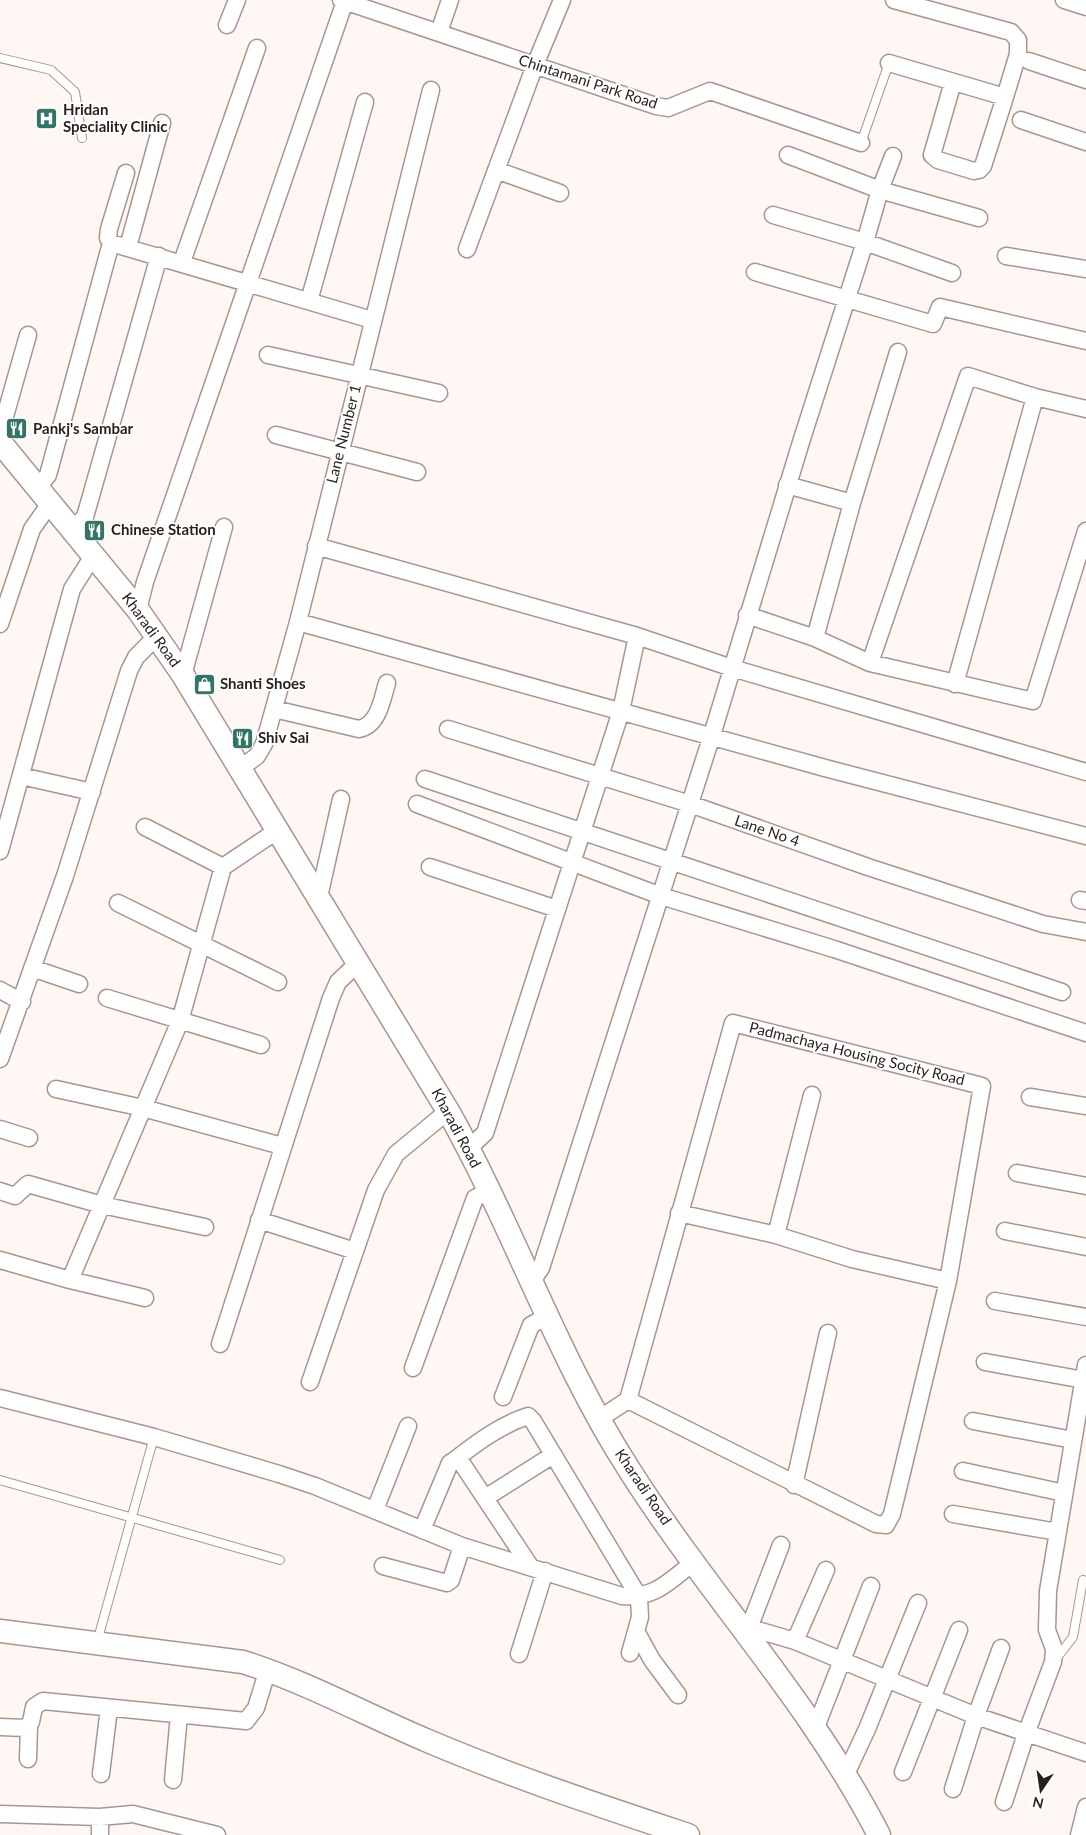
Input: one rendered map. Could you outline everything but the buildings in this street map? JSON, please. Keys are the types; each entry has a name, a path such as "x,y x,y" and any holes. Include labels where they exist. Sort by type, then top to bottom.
{"street":[{"path":"227,25 237,0"},
{"path":"439,32 450,0"},
{"path":"467,249 535,65 562,0"},
{"path":"894,0 1010,32 1018,40 1018,54 983,166 979,170 974,171 938,160 932,154 953,82"},
{"path":"1064,0 1086,7"},
{"path":"138,610 145,582 343,1"},
{"name":"Chintamani Park Road","path":"343,1 656,106 668,108 710,91 861,143"},
{"path":"182,262 257,48"},
{"path":"1029,60 1086,80"},
{"name":"Chintamani Park Road","path":"889,63 1005,97"},
{"name":"Lane Number 1","path":"241,768 257,756 264,744 274,709 298,622 358,375 431,90"},
{"path":"309,301 365,102"},
{"path":"1021,120 1086,142"},
{"path":"128,247 162,123"},
{"path":"788,155 880,190 979,218"},
{"path":"532,1281 541,1268 661,896 712,735 787,485 880,190 893,156"},
{"path":"496,170 560,193"},
{"path":"0,624 45,494 48,476 111,243 108,238 109,230 126,173"},
{"path":"773,215 865,242 952,273"},
{"path":"111,243 182,262 372,320"},
{"path":"73,530 85,517 160,256"},
{"path":"1006,256 1086,269"},
{"path":"755,272 933,324 940,307 1086,341"},
{"path":"1,445 28,335"},
{"path":"815,638 852,503 898,352"},
{"path":"268,354 439,393"},
{"path":"870,663 968,376 1035,397 1086,409"},
{"path":"955,684 1035,397"},
{"path":"276,435 417,472"},
{"name":"Kharadi Road","path":"1,445 45,494 138,610 183,675 241,768 469,1148 599,1419 630,1471 694,1562 816,1727 836,1763 846,1774 878,1835"},
{"path":"787,485 852,503"},
{"path":"183,675 224,527"},
{"path":"748,615 815,638 870,663 1033,701 1086,531"},
{"path":"316,546 637,636 732,668 1086,772"},
{"path":"0,851 72,589 93,556"},
{"path":"298,622 712,735 825,768 1086,836"},
{"path":"0,1059 22,1002 92,792 129,671 136,657 157,636"},
{"path":"469,1148 485,1133 621,711 637,636"},
{"path":"274,709 358,729 366,728 377,716 387,683"},
{"name":"Lane No 4","path":"448,729 690,804 868,867 1043,924 1086,932"},
{"path":"21,776 92,792"},
{"path":"425,779 672,860 1062,992"},
{"path":"319,897 341,799"},
{"path":"417,804 661,896 834,949 1086,1033"},
{"path":"145,827 223,867"},
{"path":"70,1280 180,1021 223,867 278,830"},
{"path":"430,867 557,909"},
{"path":"118,903 278,982"},
{"path":"220,1344 331,998 338,982 358,962"},
{"path":"32,968 79,984"},
{"path":"0,990 22,1002"},
{"path":"107,998 261,1045"},
{"name":"Padmachaya Housing Socity Road","path":"733,1023 982,1086 948,1281 892,1514 886,1525 876,1524 794,1485 628,1400 733,1023"},
{"path":"56,1089 143,1108 282,1146"},
{"path":"776,1235 812,1096"},
{"path":"1030,1098 1086,1106"},
{"path":"310,1382 376,1190 396,1154 448,1111"},
{"path":"0,1129 29,1138"},
{"path":"1017,1173 1086,1186"},
{"path":"0,1191 16,1196 28,1184 102,1205 205,1227"},
{"path":"413,1368 475,1198 489,1190"},
{"path":"679,1213 776,1235 852,1259 948,1281"},
{"path":"259,1220 355,1251"},
{"path":"1005,1231 1086,1247"},
{"path":"0,1260 144,1298"},
{"path":"995,1301 1086,1317"},
{"path":"503,1397 531,1325 548,1316"},
{"path":"794,1485 828,1333"},
{"path":"985,1362 1085,1372 1046,1610 1047,1630 1054,1649 1053,1662 1026,1734 1004,1802"},
{"path":"0,1398 154,1437 315,1486 462,1546 622,1596 639,1597 655,1592 694,1562"},
{"path":"599,1419 628,1400"},
{"path":"422,1530 452,1462 479,1442 517,1419 528,1416 639,1597 640,1617 630,1653"},
{"path":"973,1421 1073,1440"},
{"path":"375,1510 408,1426"},
{"path":"485,1498 553,1455"},
{"path":"452,1462 461,1462 485,1498 538,1569 519,1654"},
{"path":"963,1471 1064,1493"},
{"path":"953,1514 1058,1532"},
{"path":"780,1545 743,1626 795,1642 976,1716 1086,1753"},
{"path":"383,1566 447,1583 451,1580 462,1546"},
{"path":"795,1642 826,1570"},
{"path":"816,1727 840,1660 871,1586"},
{"path":"846,1774 867,1729 918,1603"},
{"path":"903,1772 959,1630"},
{"path":"0,1631 244,1662 268,1669 428,1741 586,1800 688,1835"},
{"path":"636,1632 652,1660 678,1695"},
{"path":"953,1790 976,1716 1001,1648"},
{"path":"28,1759 29,1726 34,1707 43,1701 246,1721 256,1708 268,1669"},
{"path":"101,1774 109,1708"},
{"path":"173,1780 179,1715"},
{"path":"0,1727 23,1729 29,1726"},
{"path":"1079,1835 1086,1807"},
{"path":"0,1814 100,1817 133,1814 217,1835"},
{"path":"100,1817 100,1835"}],"lane":[{"path":"0,58 51,70 75,92 82,138"},
{"name":"Chintamani Park Road","path":"861,143 889,63"},
{"path":"96,1644 154,1437"},
{"path":"0,1480 280,1560"},
{"path":"1053,1662 1073,1637 1083,1580"}],"place":[{"name":"Hridan Speciality Clinic","path":"47,119"},
{"name":"Pankj's Sambar","path":"17,429"},
{"name":"Chinese Station","path":"95,530"},
{"name":"Shanti Shoes","path":"204,684"},
{"name":"Shiv Sai","path":"242,738"}]}
